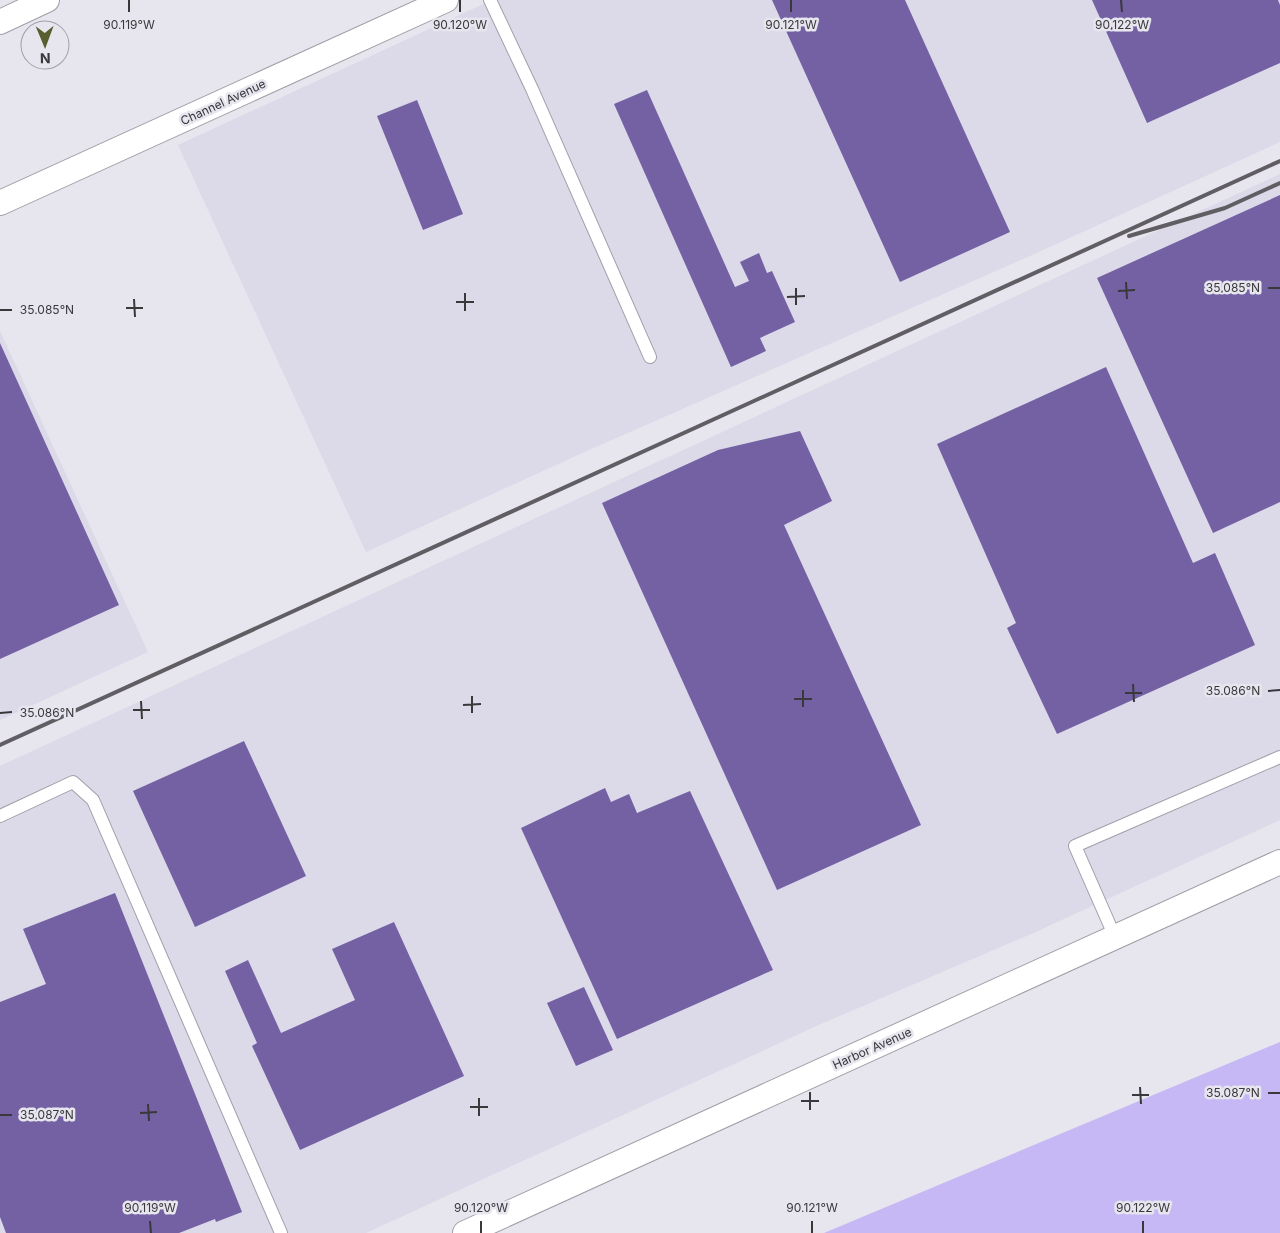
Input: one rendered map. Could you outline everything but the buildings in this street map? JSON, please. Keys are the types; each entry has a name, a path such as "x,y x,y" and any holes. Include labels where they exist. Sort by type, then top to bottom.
{"street":[{"path":"0,22 47,0"},
{"name":"Channel Avenue","path":"0,203 446,0"},
{"name":"Harbor Avenue","path":"465,1233 1280,862"}],"lane":[{"path":"490,0 536,98 650,357"},
{"path":"1115,937 1075,846 1280,757"},
{"path":"0,816 72,782 93,800 281,1233"}],"shaded area":[{"path":"492,0 1280,0 1280,142 1032,255 580,454 366,552 178,145"},
{"path":"1280,174 1280,820 1031,934 821,1024 366,1233 0,1233 0,766"},
{"path":"0,331 148,652 0,720"},
{"path":"1280,1042 1280,1233 824,1233"}],"railway":[{"path":"0,745 1280,161"},
{"path":"1129,236 1225,208 1280,183"}]}
